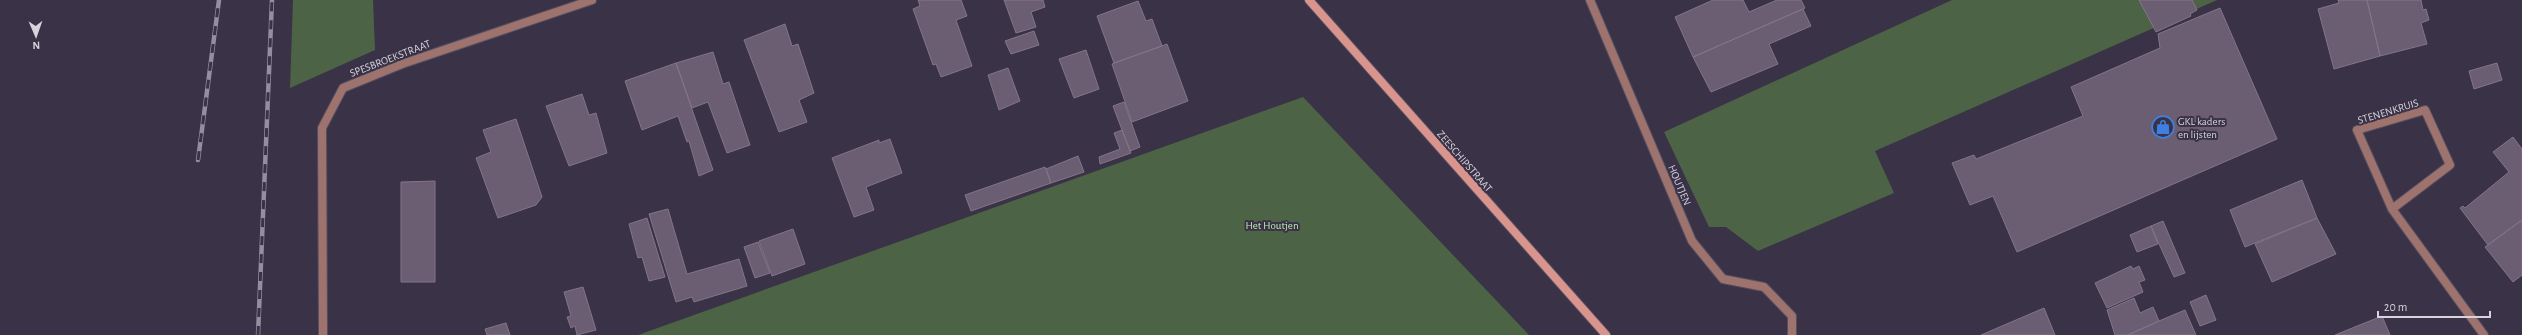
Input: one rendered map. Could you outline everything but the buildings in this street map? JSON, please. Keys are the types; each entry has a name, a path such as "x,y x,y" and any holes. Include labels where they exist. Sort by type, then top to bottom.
{"main road":[{"name":"ZEESCHIPSTRAAT","path":"1309,0 1606,335"}],"street":[{"name":"SPESBROEKSTRAAT","path":"323,335 322,128 343,88 402,64 592,0"},
{"name":"HOUTJEN","path":"1590,0 1692,241 1724,279 1764,287 1792,316 1792,335"},
{"name":"STENENKRUIS","path":"2392,209 2450,165 2425,110 2357,130 2392,209 2484,335"}],"green space":[{"path":"293,0 373,0 375,50 290,88"},
{"path":"1952,0 2217,0 1875,151 1894,193 1758,251 1726,227 1709,227 1664,132"},
{"name":"Het Houtjen","path":"1303,97 1529,335 638,335"}],"railway":[{"path":"198,160 219,0"},
{"path":"258,335 272,0"}],"place":[{"name":"GKL kaders en lijsten","path":"2163,127"}]}
